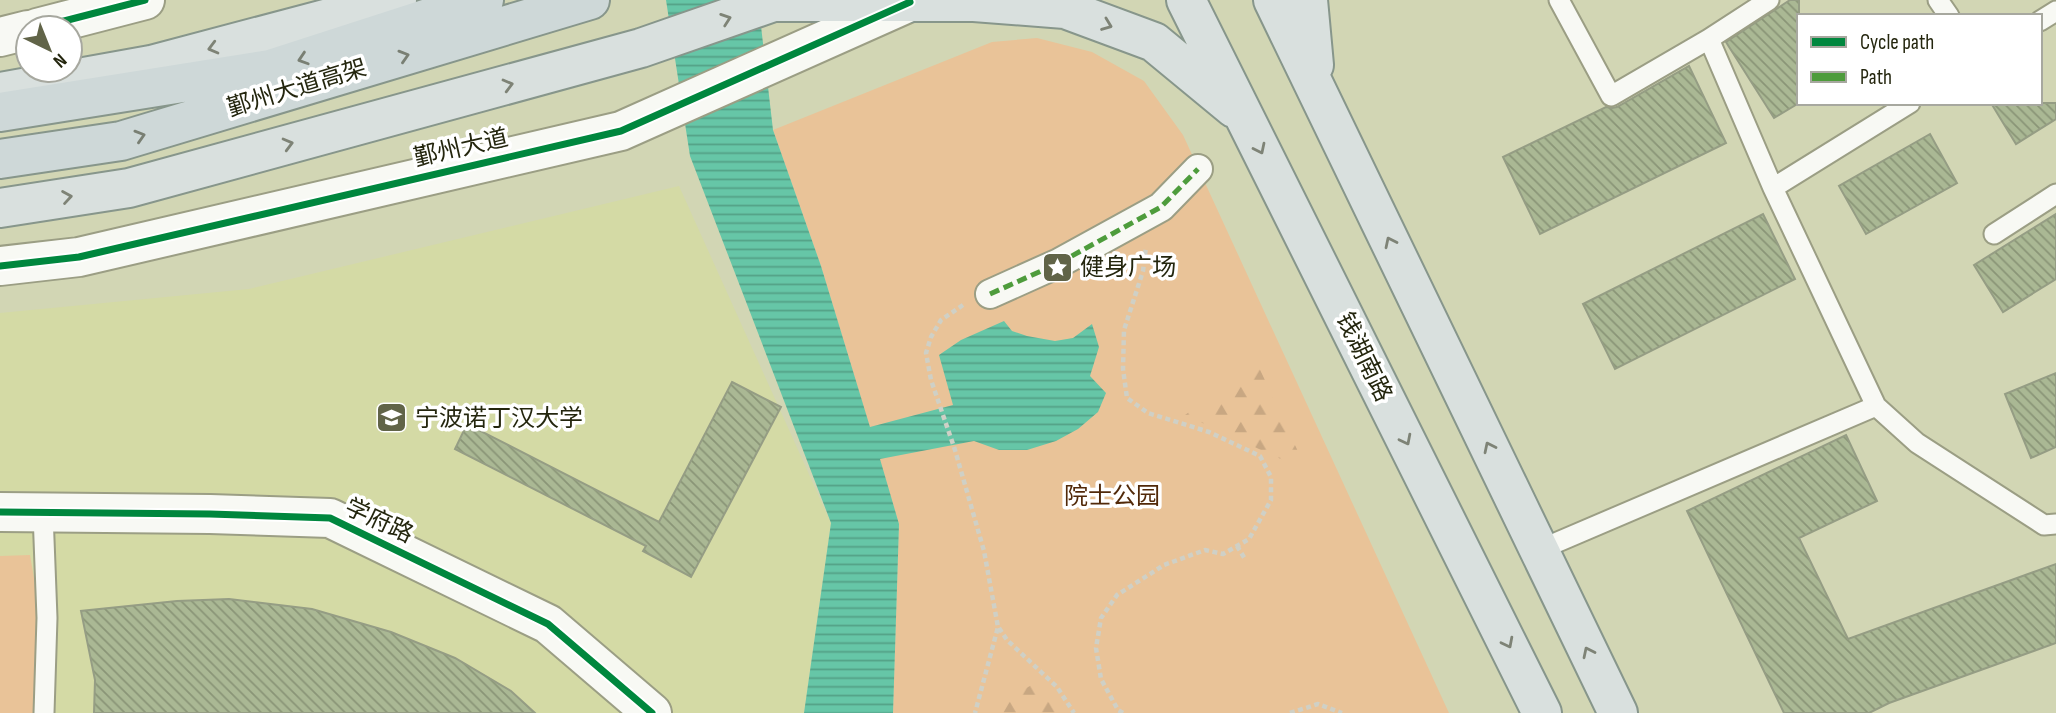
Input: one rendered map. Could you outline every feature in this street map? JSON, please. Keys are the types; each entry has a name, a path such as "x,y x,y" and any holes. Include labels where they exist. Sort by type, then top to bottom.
{"highway":[{"name":"鄞州大道高架","path":"0,111 270,69 484,0"},
{"name":"鄞州大道高架","path":"0,159 121,141 590,0"}],"main road":[{"path":"0,92 151,65 397,0"},
{"name":"钱湖南路","path":"1186,0 1542,713"},
{"path":"1273,0 1618,713"},
{"path":"1308,0 1317,91"},
{"name":"鄞州大道","path":"0,208 129,188 642,48 776,1 974,2 1065,9 1154,42 1244,116"}],"street":[{"path":"84,16 145,0"},
{"name":"鄞州大道","path":"0,266 79,257 621,131 910,2"},
{"path":"990,294 1059,263 1161,207 1198,169"},
{"name":"学府路","path":"0,512 330,518 548,624 652,713"}],"lane":[{"path":"1559,0 1611,96 1709,39 1769,0"},
{"path":"1709,39 1773,188 1875,405 1917,443 2044,525 2056,524"},
{"path":"1773,188 1907,105"},
{"path":"1994,234 2056,194"},
{"path":"1539,550 1875,405"},
{"path":"43,513 47,618 44,713"}],"path":[{"path":"1119,230 1138,232 1146,244 1143,271 1124,330 1124,369 1128,398 1148,413 1209,432 1260,456 1271,477 1271,500 1249,538 1223,554 1205,550 1164,565 1117,595 1101,618 1096,648 1101,679 1122,713"},
{"path":"990,294 966,303 941,320 926,353 931,380 955,450 984,551 998,627 1007,640 1056,687 1074,713"},
{"path":"1237,546 1245,559"},
{"path":"975,713 998,627"},
{"path":"1290,713 1318,704 1342,713"}],"shaded area":[{"path":"666,0 758,0 773,130 821,266 870,427 953,405 939,355 961,340 1004,321 1012,331 1055,341 1073,338 1092,324 1099,347 1090,376 1106,393 1098,412 1078,429 1056,441 1027,450 999,450 974,441 880,459 899,524 893,713 804,713 831,523 690,156"},
{"name":"宁波诺丁汉大学","path":"679,186 831,523 804,713 0,713 0,313 249,289"}],"green space":[{"name":"院士公园","path":"1037,38 1092,52 1144,81 1183,135 1449,713 893,713 899,524 821,266 773,130 992,42"},
{"path":"1257,363 1307,471 1185,415"},
{"path":"30,555 38,601 34,713 0,713 0,556"},
{"path":"1037,682 1056,713 994,713 998,704"}],"building":[{"path":"1790,0 1799,0 1797,104 1774,118 1726,42"},
{"path":"1689,66 1726,143 1540,234 1503,157 1606,107 1617,107"},
{"path":"2056,103 2056,119 2016,144 1992,105"},
{"path":"1930,134 1957,183 1866,234 1839,186"},
{"path":"1763,214 1795,279 1615,369 1583,304"},
{"path":"2056,214 2056,279 2003,312 1974,265"},
{"path":"2056,373 2056,447 2031,458 2005,394"},
{"path":"732,382 781,407 691,577 643,551 646,546 455,449 467,424 659,522"},
{"path":"1846,435 1877,501 1799,538 1848,639 2056,564 2056,643 1889,703 1869,713 1784,713 1687,511"},
{"path":"229,599 312,609 391,632 455,658 511,691 535,713 94,713 95,680 81,611 177,601"}],"marked path":[{"path":"990,294 1059,263 1161,207 1198,169"}],"cycle path":[{"path":"84,16 145,0"},
{"path":"0,266 79,257 621,131 910,2"},
{"path":"0,512 330,518 548,624 652,713"}],"place":[{"name":"健身广场","path":"1057,267"},
{"name":"宁波诺丁汉大学","path":"392,418"}]}
